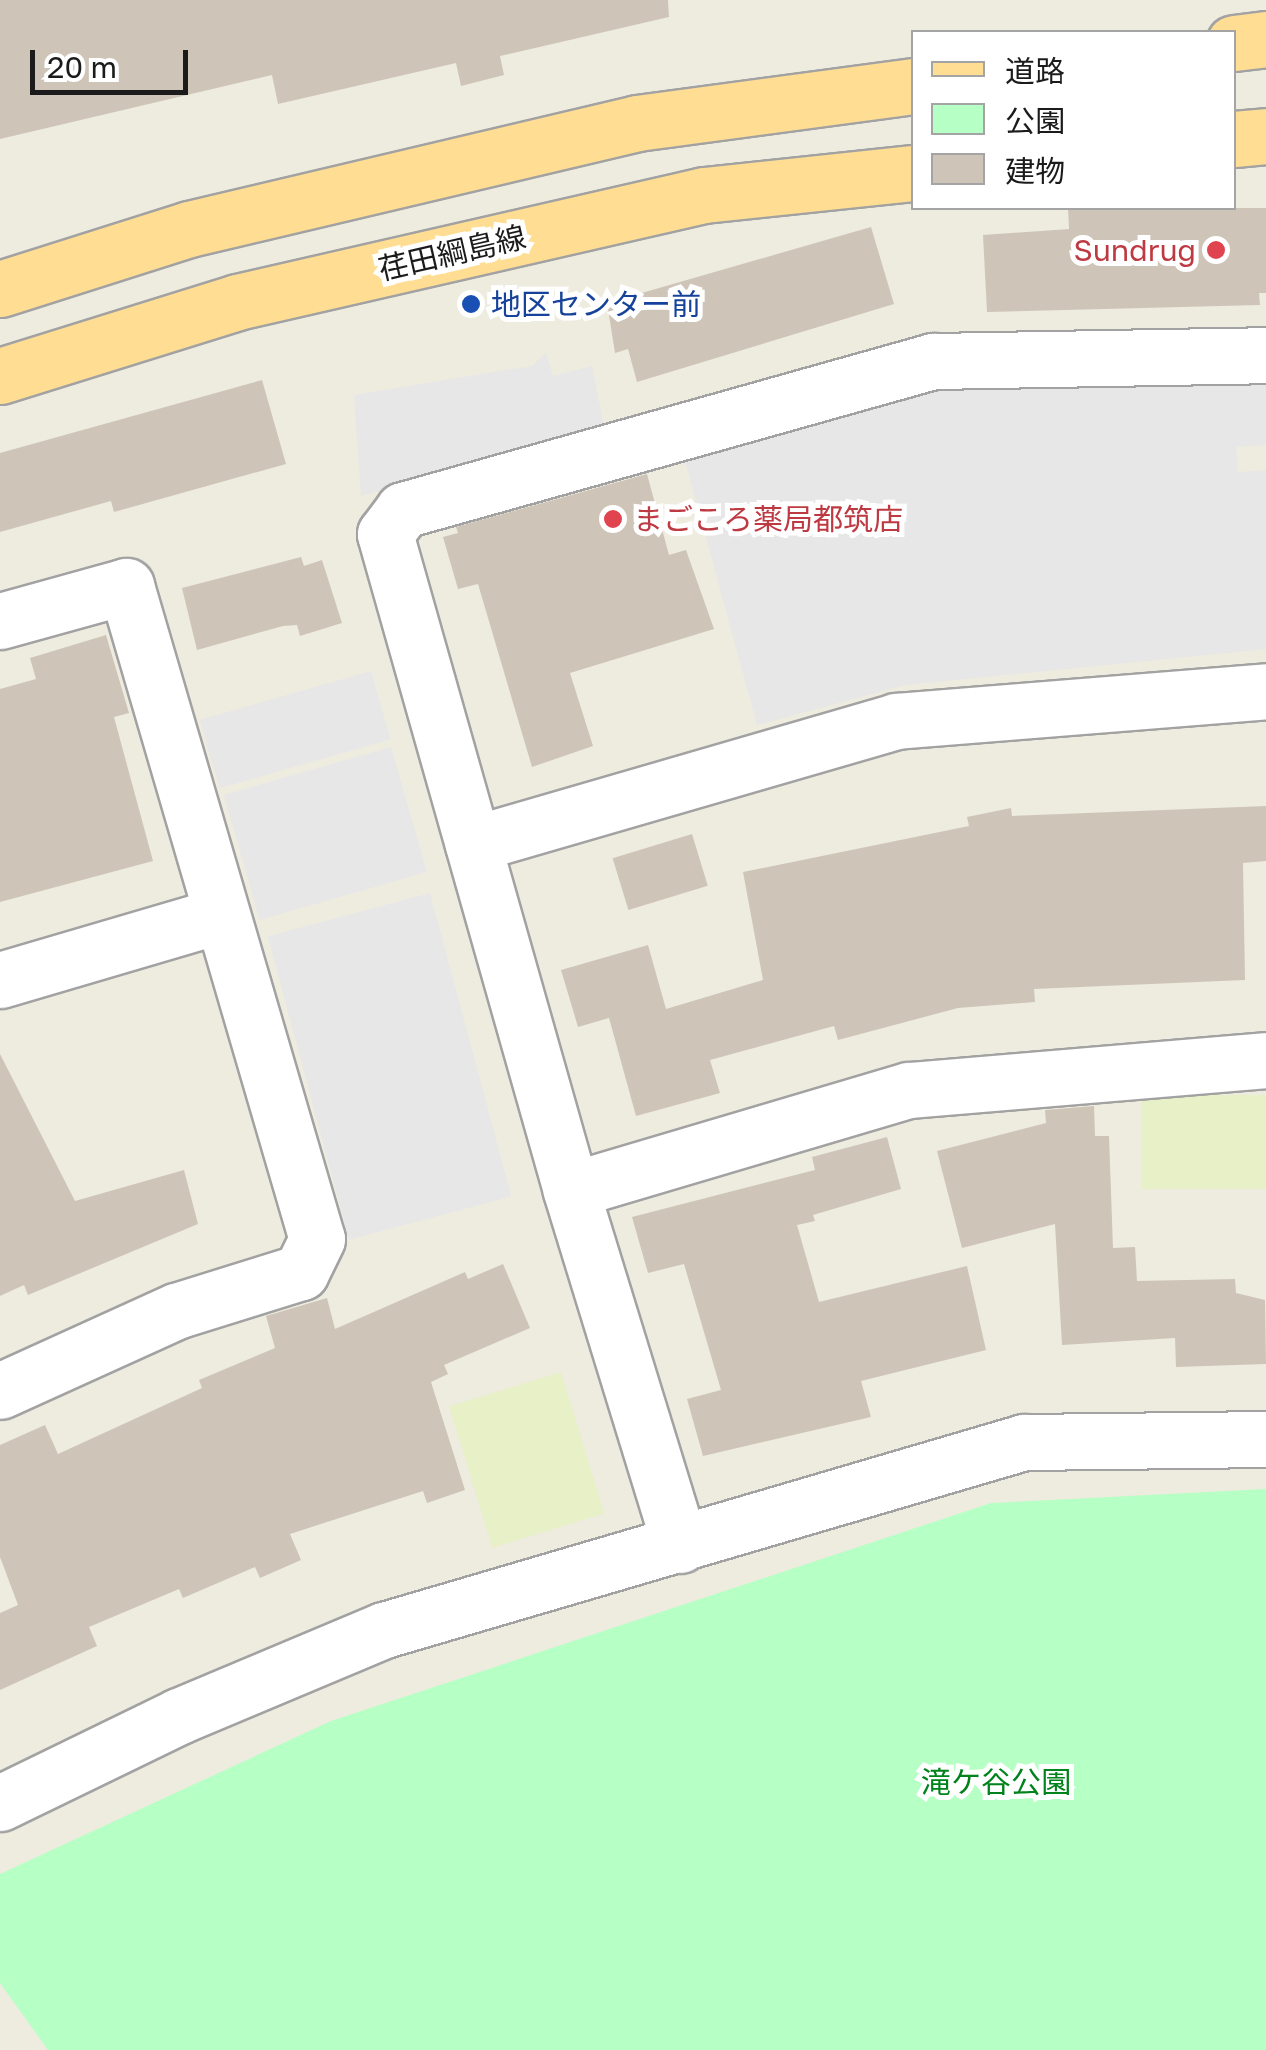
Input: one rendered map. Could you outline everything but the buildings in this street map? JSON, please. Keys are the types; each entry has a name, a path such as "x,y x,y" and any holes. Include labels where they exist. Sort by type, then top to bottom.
{"main road":[{"path":"1236,43 1266,38"},
{"path":"0,290 190,228 636,123 911,86"},
{"path":"1236,140 1266,136"},
{"name":"荏田綱島線","path":"0,376 237,302 704,195 911,173"}],"street":[{"path":"680,1544 571,1190 385,534 403,510 933,361 1266,355"},
{"path":"0,620 126,586 317,1239 301,1272 176,1311 0,1391"},
{"path":"473,844 896,721 1266,691"},
{"path":"0,980 221,915"},
{"path":"571,1190 908,1090 1266,1060"},
{"path":"0,1803 179,1716 384,1630 1024,1442 1266,1439"}],"green space":[{"path":"1142,1095 1266,1095 1266,1189 1142,1189"},
{"path":"561,1372 604,1514 492,1548 449,1406"},
{"name":"滝ケ谷公園","path":"1266,1489 1266,2050 48,2050 0,1983 0,1874 331,1721 991,1503"}],"shaded area":[{"path":"546,353 553,376 592,366 604,427 361,496 354,395 532,366"},
{"path":"1266,375 1266,445 1236,447 1238,472 1266,470 1266,649 905,685 757,725 684,457 926,387"},
{"path":"371,671 391,739 219,788 200,720"},
{"path":"391,747 427,872 260,920 224,795"},
{"path":"430,893 511,1196 349,1240 268,936"}],"place":[{"name":"Sundrug","path":"1216,250"},
{"name":"地区センター前","path":"471,304"},
{"name":"まごころ薬局都筑店","path":"613,519"}]}
